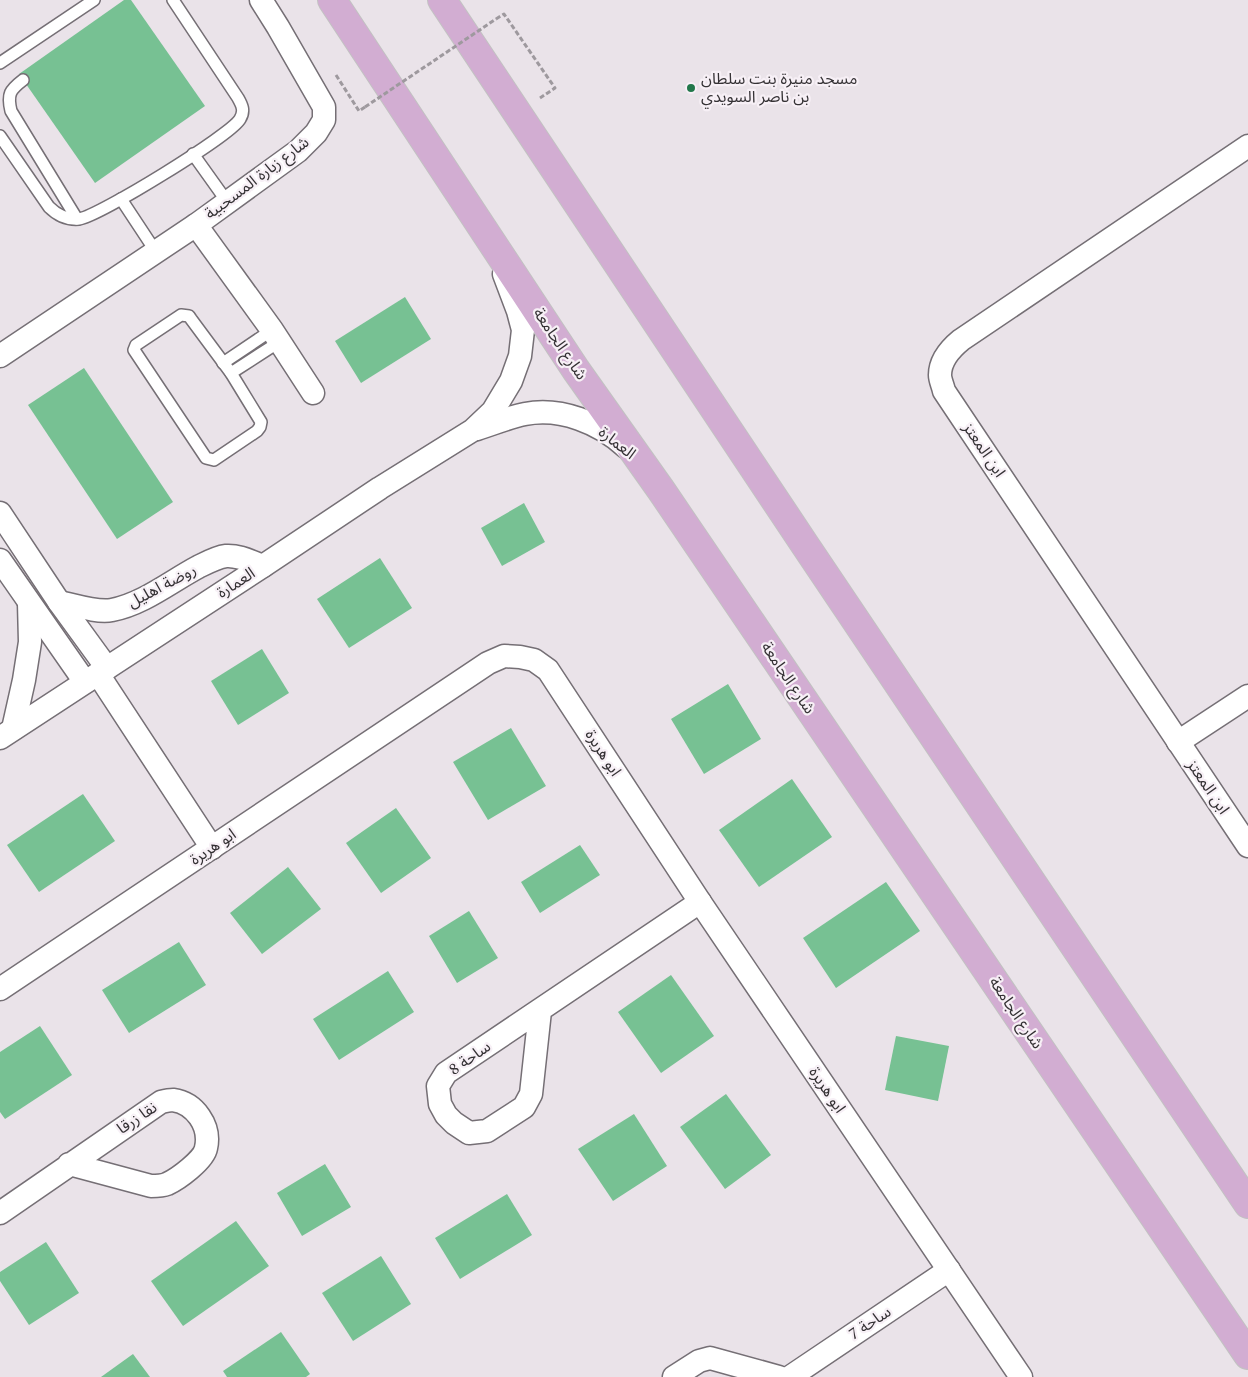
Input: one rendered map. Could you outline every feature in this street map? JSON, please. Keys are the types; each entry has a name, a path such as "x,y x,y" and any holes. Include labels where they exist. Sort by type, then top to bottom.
{"main road":[{"name":"شارع الجامعة","path":"332,0 576,370 660,490 1248,1355"},
{"path":"442,0 811,554 1248,1204"}],"street":[{"name":"شارع زبارة المسحبية","path":"0,356 228,203 298,151 316,133 324,120 324,107 261,0"},
{"name":"ابن المعتز","path":"1248,146 961,340 951,348 943,361 940,375 944,391 1248,846"},
{"name":"شارع زبارة المسحبية","path":"196,225 276,336 313,393"},
{"name":"العمارة","path":"7,733 264,566 380,488 473,430 493,411 511,381 520,356 523,330 518,311 489,238"},
{"name":"العمارة","path":"473,430 526,414 556,412 571,416 604,431 621,442 636,456 660,490"},
{"path":"0,512 59,602 97,675 212,848"},
{"name":"روضة اهليل","path":"59,602 94,610 111,611 154,593 207,562 226,556 264,566"},
{"path":"0,560 29,603 97,675"},
{"path":"7,733 24,680 30,642 29,603"},
{"name":"ابو هريرة","path":"0,989 488,663 504,656 520,656 534,660 548,670 700,902 1021,1377"},
{"path":"1178,742 1248,696"},
{"name":"ساحة 8","path":"540,1011 531,1094 524,1107 487,1131 469,1133 454,1123 446,1115 440,1104 438,1086 446,1073 700,902"},
{"name":"نقا زرقا","path":"0,1213 69,1164 161,1102 171,1100 190,1106 201,1117 206,1134 206,1150 196,1164 165,1185 151,1186 69,1164"},
{"name":"ساحة 7","path":"790,1377 949,1270"},
{"path":"674,1377 699,1361 710,1358 780,1377"}],"lane":[{"path":"0,63 94,0"},
{"path":"0,136 49,207 56,214 65,218 77,219 88,217 121,199 232,128 241,118 243,108 173,0"},
{"path":"23,80 13,87 9,95 11,111 77,219"},
{"path":"193,154 228,203"},
{"path":"121,199 156,252"},
{"path":"185,315 191,318 223,363 261,422 257,431 214,460 206,458 134,350 136,345 154,332 178,317 185,315"},
{"path":"223,363 276,336"},
{"path":"231,373 276,336"}],"path":[{"path":"365,106 504,14 555,88"}],"building":[{"path":"124,0 131,0 205,106 95,183 19,74"},
{"path":"405,297 431,339 361,383 335,341"},
{"path":"84,368 173,502 117,539 28,405"},
{"path":"524,503 545,542 502,566 481,528"},
{"path":"380,558 412,608 349,648 317,599"},
{"path":"262,649 289,693 238,725 211,681"},
{"path":"728,684 761,739 704,774 671,719"},
{"path":"511,728 546,786 488,820 453,762"},
{"path":"792,779 832,837 759,887 719,830"},
{"path":"83,794 115,841 39,892 7,845"},
{"path":"396,808 431,858 381,893 346,843"},
{"path":"580,845 600,875 540,913 521,882"},
{"path":"288,867 321,909 262,954 230,913"},
{"path":"886,882 920,931 836,988 803,938"},
{"path":"469,911 498,958 457,983 429,936"},
{"path":"179,942 206,985 129,1033 102,990"},
{"path":"388,971 414,1012 339,1060 313,1019"},
{"path":"671,975 714,1036 661,1073 618,1012"},
{"path":"40,1026 72,1075 5,1119 0,1112 0,1052"},
{"path":"896,1036 949,1046 938,1101 885,1090"},
{"path":"726,1094 771,1155 725,1189 680,1127"},
{"path":"634,1114 667,1166 613,1201 578,1149"},
{"path":"325,1164 351,1207 302,1236 277,1193"},
{"path":"507,1194 532,1235 460,1279 435,1238"},
{"path":"236,1221 269,1266 183,1326 151,1281"},
{"path":"46,1242 79,1293 29,1325 0,1281 0,1272"},
{"path":"381,1256 411,1304 353,1341 322,1293"},
{"path":"281,1332 310,1374 306,1377 227,1377 223,1371"},
{"path":"133,1354 150,1377 101,1377"}],"place":[{"name":"مسجد منيرة بنت سلطان بن ناصر السويدي","path":"691,88"}]}
